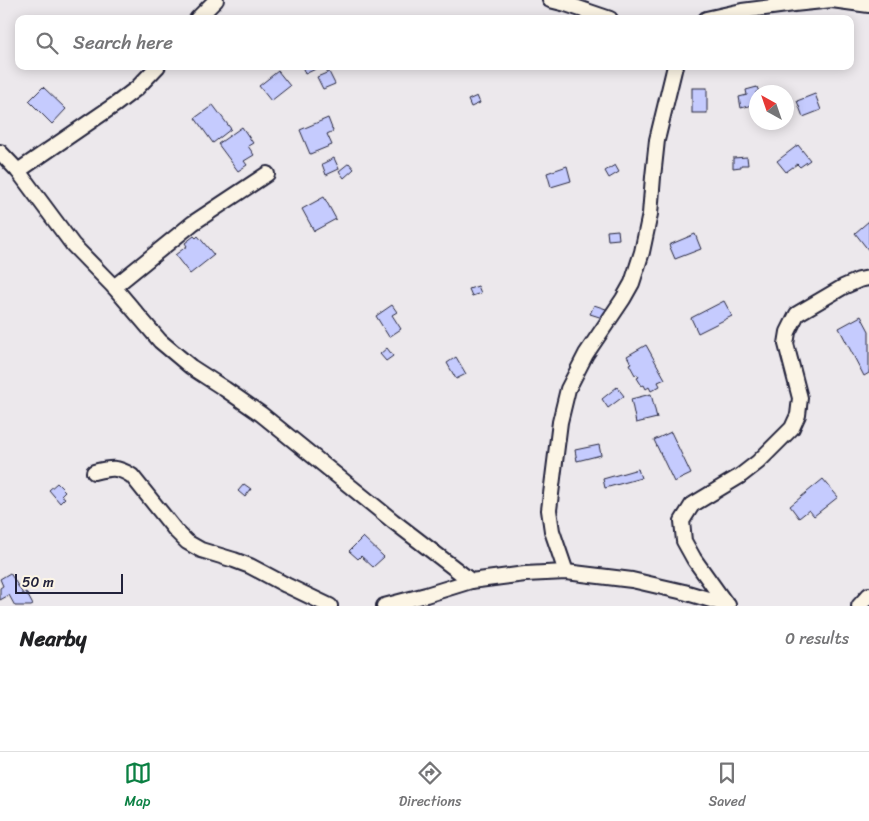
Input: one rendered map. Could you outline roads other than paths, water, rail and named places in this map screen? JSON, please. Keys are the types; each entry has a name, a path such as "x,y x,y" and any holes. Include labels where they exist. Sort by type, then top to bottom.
{"street":[{"path":"201,15 216,0"},
{"path":"550,0 598,15"},
{"path":"724,15 832,0 869,5"},
{"path":"18,171 116,104 137,88 154,70"},
{"path":"566,572 552,531 549,510 560,422 568,389 586,354 623,300 632,283 642,252 650,214 657,140 674,70"},
{"path":"0,152 18,171 73,245 114,287 160,341 191,368 261,414 393,521 471,581"},
{"path":"114,287 193,223 267,174"},
{"path":"728,605 694,559 684,541 682,521 692,505 740,476 758,462 792,428 798,415 800,398 786,344 788,332 797,314 843,287 869,278"},
{"path":"94,472 111,468 122,470 132,476 187,542 201,550 250,566 330,606"},
{"path":"384,606 471,581 526,574 566,572 632,580 728,605"},
{"path":"859,606 869,595"}]}
